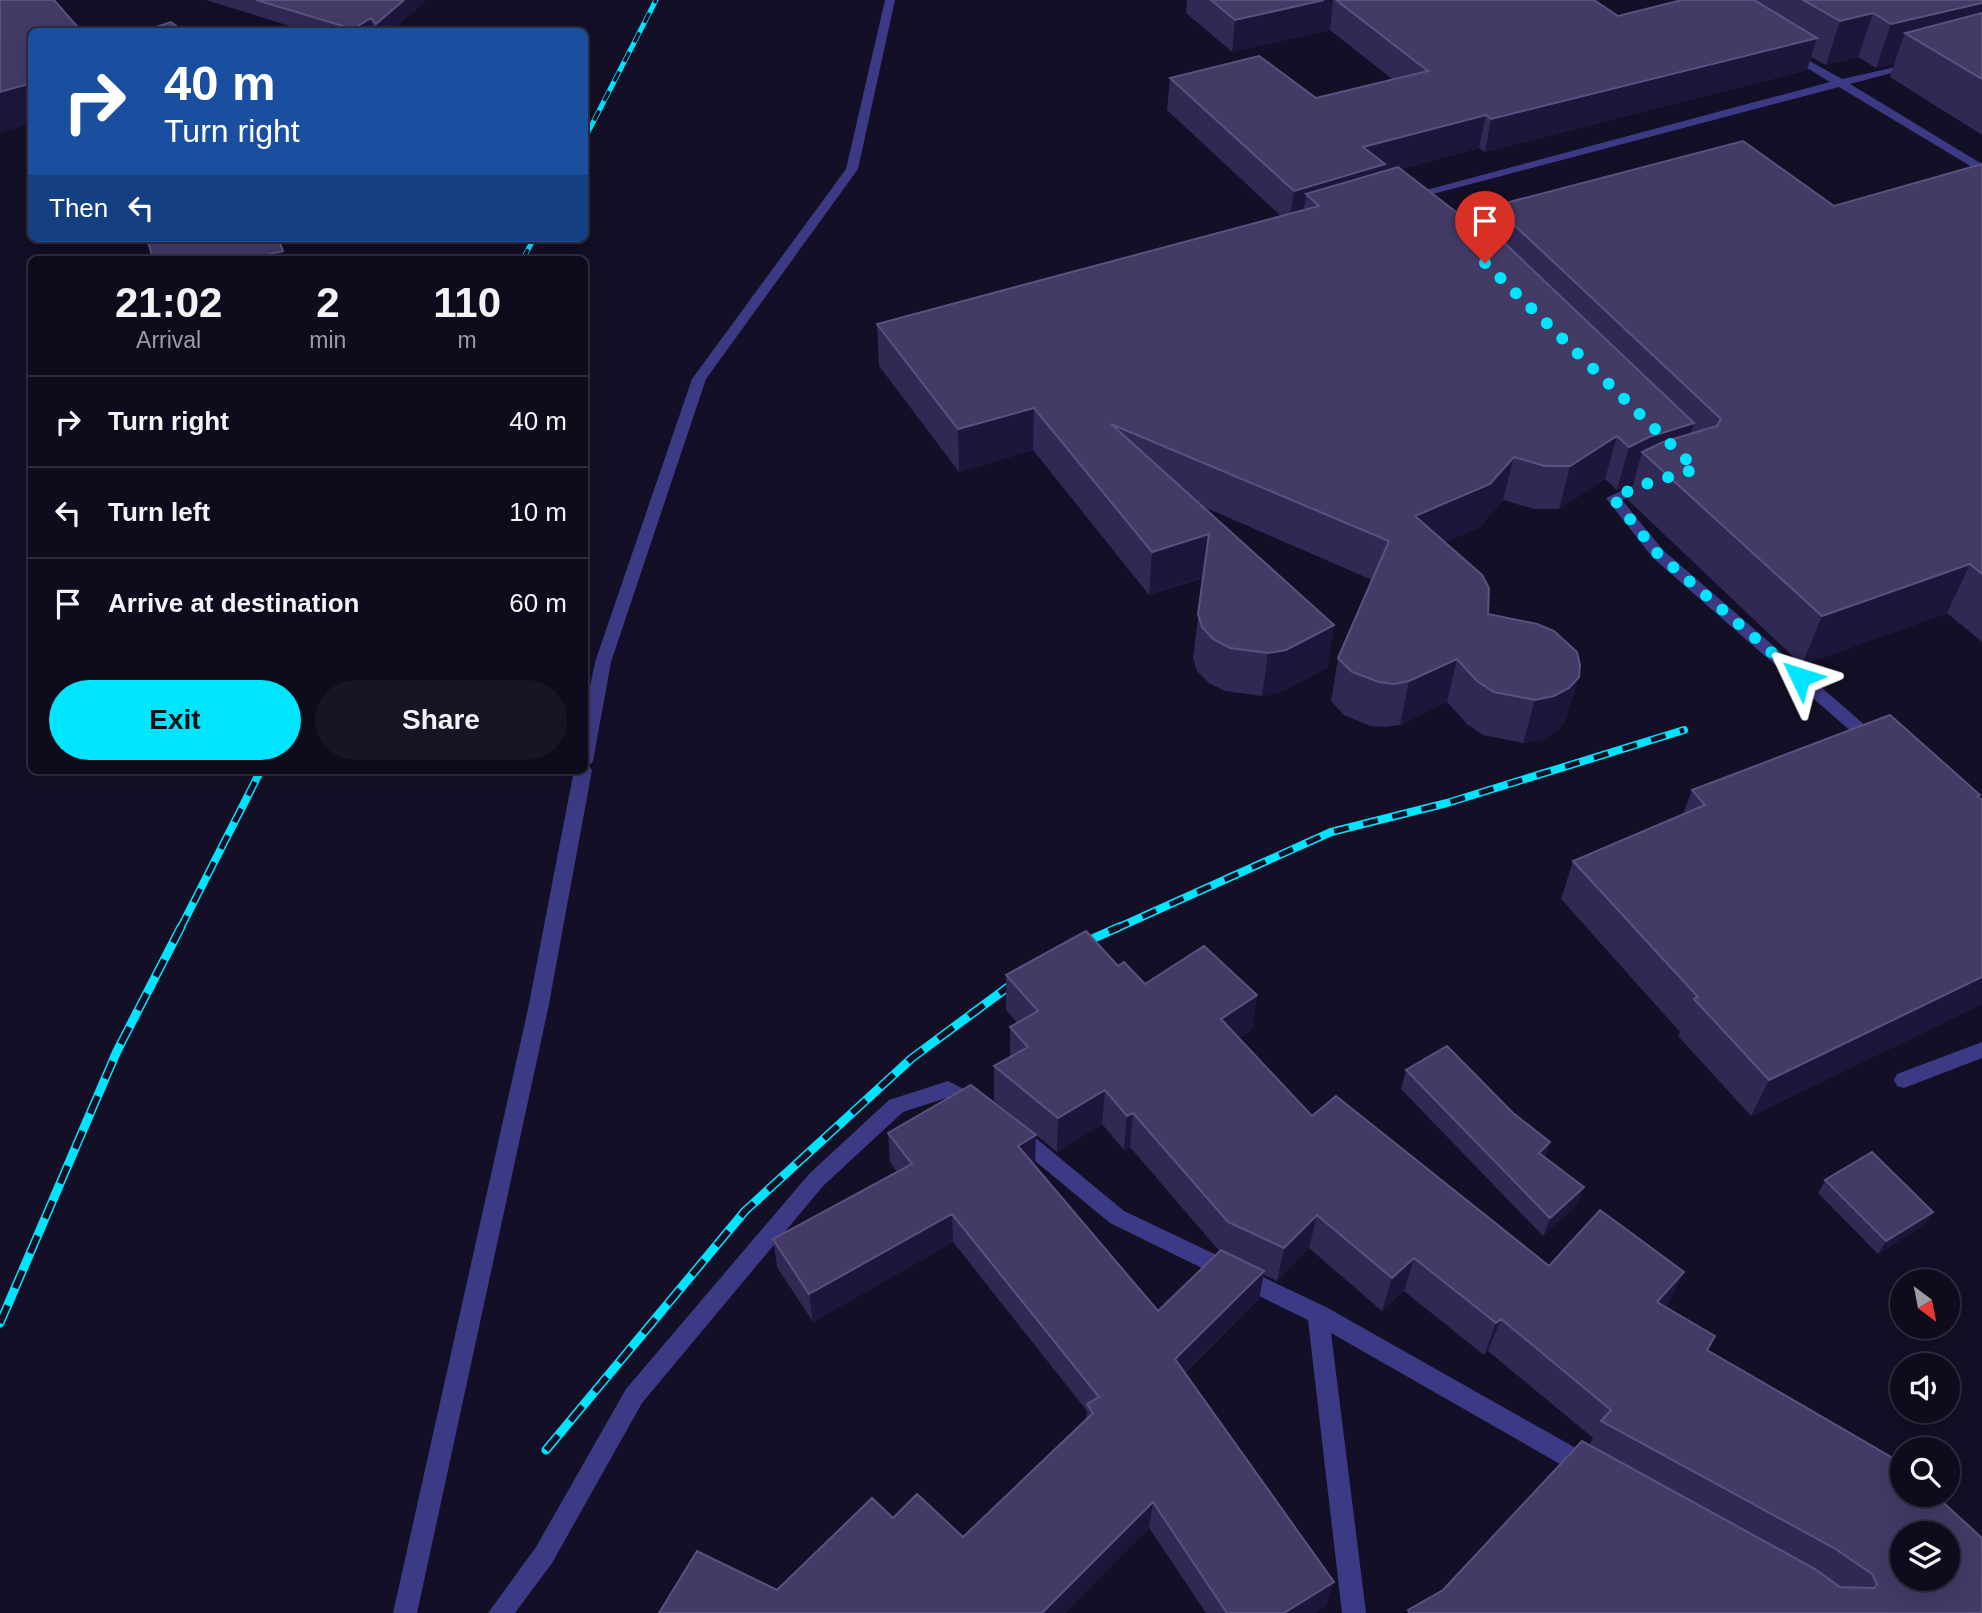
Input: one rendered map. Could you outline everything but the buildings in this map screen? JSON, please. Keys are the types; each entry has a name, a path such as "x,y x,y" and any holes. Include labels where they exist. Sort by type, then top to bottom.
{"street":[{"path":"588,740 603,662 699,379 852,169 890,0"},
{"path":"1783,48 1982,169"},
{"path":"1399,199 1930,60"},
{"path":"1431,211 1438,187"},
{"path":"1664,479 1613,498 1658,554 1888,754"},
{"path":"405,1613 538,1009 582,774"},
{"path":"1904,1080 1982,1050"},
{"path":"500,1613 544,1555 634,1396 816,1180 896,1106 948,1089 988,1110 1117,1217 1318,1314 1613,1482"},
{"path":"1318,1314 1354,1613"}],"railway":[{"path":"588,132 656,0"},
{"path":"525,256 532,242"},
{"path":"1115,929 1331,832 1447,803 1684,730"},
{"path":"180,929 259,774"},
{"path":"0,1323 117,1051 181,927"},
{"path":"1074,947 1119,927"},
{"path":"546,1450 745,1211 912,1058 1023,976"}],"route":[{"path":"1485,263 1696,469 1642,485 1613,498 1658,554 1800,677"}]}
